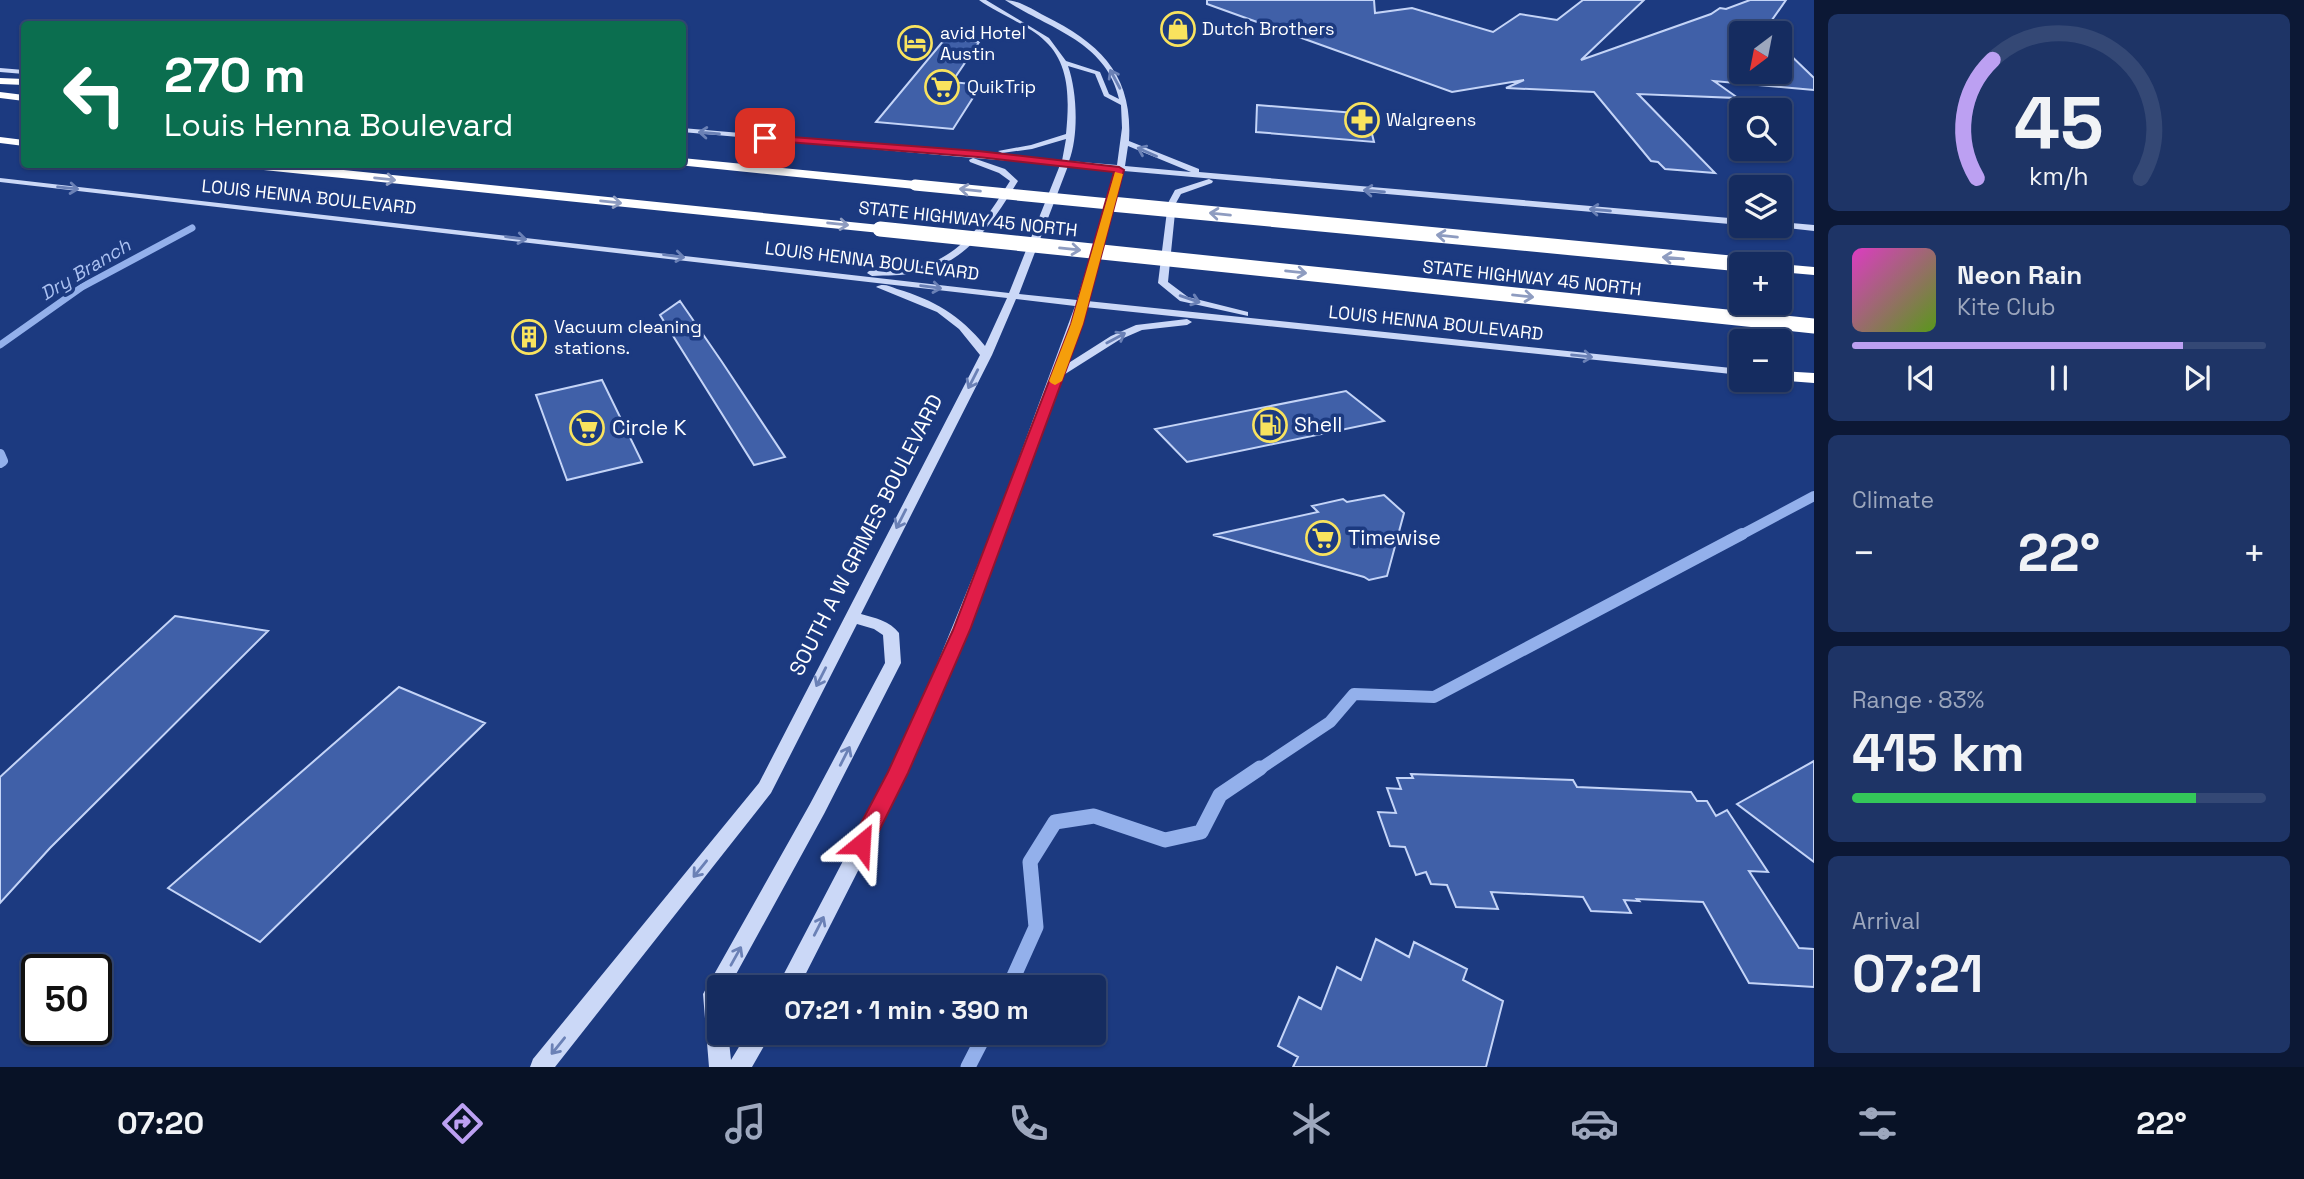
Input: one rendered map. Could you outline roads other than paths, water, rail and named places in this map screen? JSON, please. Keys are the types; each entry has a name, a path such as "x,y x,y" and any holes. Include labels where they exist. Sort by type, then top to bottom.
{"highway":[{"path":"0,80 21,82"},
{"path":"0,95 21,98"},
{"path":"0,140 21,143"},
{"name":"STATE HIGHWAY 45 NORTH","path":"686,162 1729,263"},
{"name":"STATE HIGHWAY 45 NORTH","path":"283,168 1814,326"},
{"path":"1792,269 1814,271"},
{"path":"1792,377 1814,379"}],"main road":[{"path":"982,0 1047,39 1064,62 1098,73 1106,95 1123,103"},
{"path":"794,975 897,773 961,630 1058,374 1082,303 1119,170 1126,128 1123,103 1115,75 1091,47 1060,27 1008,0"},
{"name":"SOUTH A W GRIMES BOULEVARD","path":"541,1067 765,788 986,355 1013,296 1066,163 1072,112 1064,62"},
{"path":"0,70 21,72"},
{"path":"686,130 1729,221"},
{"path":"978,154 1032,147 1069,136"},
{"path":"1124,142 1163,160 1217,178"},
{"path":"839,275 921,270 949,258 969,247 990,220 1014,181 986,163 924,150"},
{"path":"1217,178 1178,192 1172,203 1163,283 1184,299 1295,326"},
{"name":"LOUIS HENNA BOULEVARD","path":"0,180 1219,319 1729,371"},
{"path":"1792,226 1814,228"},
{"path":"839,275 929,302 964,325 986,355"},
{"path":"1058,374 1115,338 1140,327 1219,319"},
{"path":"720,1067 714,994 817,809 893,663 891,633 879,625 852,617"},
{"path":"738,1067 752,1045"}],"waterway":[{"name":"Dry Branch","path":"0,345 82,287 192,228"},
{"name":"Dry Branch","path":"0,454 3,461 0,463"},
{"path":"1739,536 1814,496"},
{"path":"1258,770 1330,722 1354,694 1434,697 1742,534"},
{"path":"1014,975 1036,927 1030,862 1055,822 1094,816 1165,840 1201,832 1220,795 1260,768"},
{"path":"968,1067 979,1045"}],"place":[{"name":"Dutch Brothers","path":"1178,29"},
{"name":"avid Hotel Austin","path":"915,43"},
{"name":"QuikTrip","path":"942,87"},
{"name":"Walgreens","path":"1362,120"},
{"name":"Vacuum cleaning stations.","path":"529,337"},
{"name":"Shell","path":"1270,425"},
{"name":"Circle K","path":"587,428"},
{"name":"Timewise","path":"1323,538"}]}
